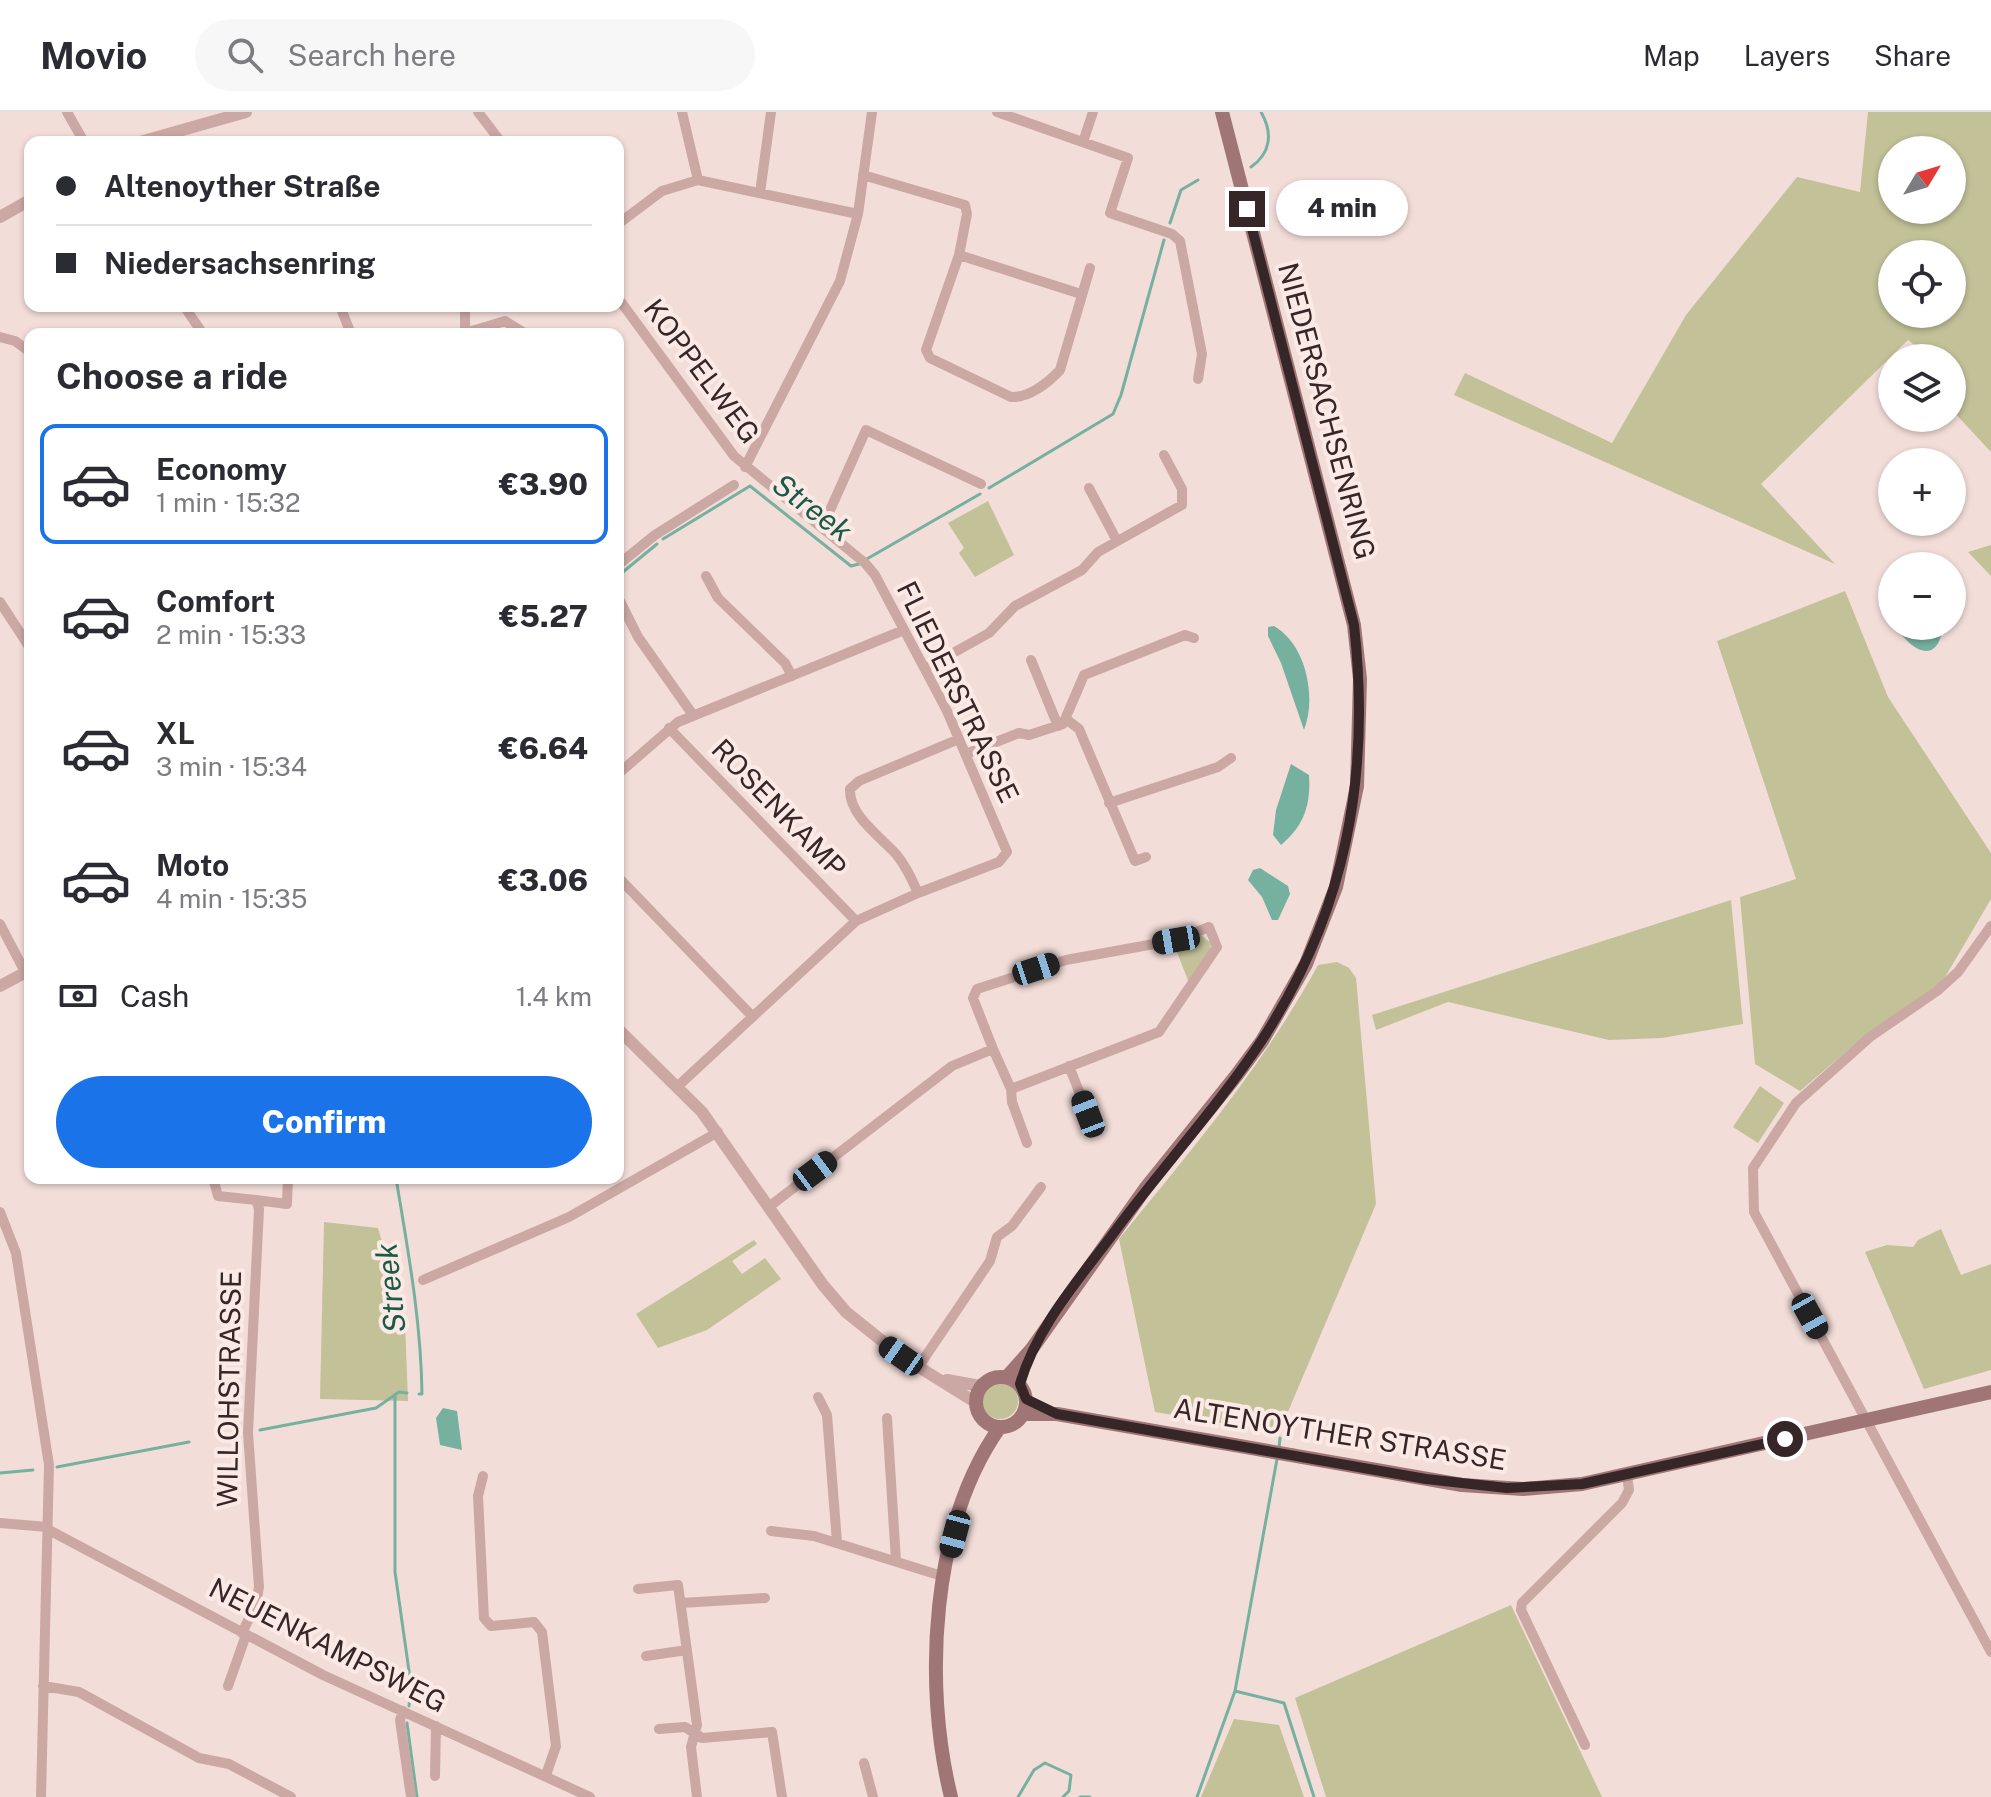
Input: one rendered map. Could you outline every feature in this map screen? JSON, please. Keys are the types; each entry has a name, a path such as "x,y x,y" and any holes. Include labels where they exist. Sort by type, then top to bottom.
{"main road":[{"name":"NIEDERSACHSENRING","path":"1013,1381 1031,1350 1145,1189 1236,1076 1284,1004 1306,964 1336,887 1357,786 1360,679 1354,625 1222,112"},
{"path":"951,1797 940,1744 935,1678 945,1577 960,1516 983,1451 985,1422 975,1402 980,1386 992,1378 1013,1381 1025,1406 1014,1424 1000,1427 985,1422"},
{"name":"ALTENOYTHER STRASSE","path":"1025,1406 1491,1488 1556,1486 1627,1475 1991,1392"},
{"path":"983,1451 1000,1427"}],"street":[{"path":"67,112 81,136"},
{"path":"161,136 246,112"},
{"path":"478,112 496,136"},
{"path":"682,112 698,180"},
{"path":"760,193 771,112"},
{"path":"747,469 838,285 858,214 872,112"},
{"path":"997,112 1128,158 1110,213 1172,234 1180,241 1202,354 1198,379"},
{"path":"1083,142 1093,112"},
{"path":"863,175 965,205 967,214 956,273 926,350 930,358 1011,397 1031,392 1051,380 1060,370 1090,268"},
{"path":"624,220 662,191 698,180 858,214"},
{"path":"0,217 24,203"},
{"path":"959,255 1081,294"},
{"name":"KOPPELWEG","path":"624,306 747,469"},
{"path":"483,328 505,321 516,328"},
{"path":"0,337 15,341 24,348"},
{"path":"822,528 866,430 981,484"},
{"path":"926,668 989,633 1015,606 1082,570 1098,552 1182,505 1182,489 1164,455"},
{"name":"FLIEDERSTRASSE","path":"747,469 863,561 926,668 1006,847 1006,856 999,862 918,893"},
{"path":"624,560 655,535 734,485"},
{"path":"1089,488 1117,541"},
{"path":"706,576 718,598 785,663 792,676"},
{"path":"0,602 24,639"},
{"path":"624,609 638,637 693,715"},
{"path":"624,769 669,728 693,715 904,630"},
{"path":"966,754 1019,733 1029,735 1062,722 1084,675 1185,635 1194,638"},
{"path":"1031,660 1062,722 1079,729 1135,861 1146,857"},
{"name":"ROSENKAMP","path":"669,728 856,921"},
{"path":"678,1086 856,921 918,893 896,854 858,813 851,802 850,789 859,781 959,739"},
{"path":"1109,803 1218,767 1231,758"},
{"path":"624,883 752,1016"},
{"path":"0,924 24,964"},
{"path":"1991,926 1958,972 1937,991 1870,1037 1796,1103 1753,1168 1754,1212 1991,1652"},
{"path":"1011,1089 1159,1032 1217,947 1209,927 1176,940 1066,960 977,989 973,998 1011,1089 1027,1143"},
{"path":"0,986 24,973"},
{"path":"624,1035 678,1086 718,1132 823,1285 846,1312 871,1335 975,1402"},
{"path":"770,1206 952,1066 993,1049"},
{"path":"1069,1066 1088,1114"},
{"path":"423,1280 569,1217 718,1132"},
{"path":"215,1184 218,1196 287,1204 288,1184"},
{"path":"919,1366 990,1261 997,1237 1012,1226 1041,1187"},
{"name":"WILLOHSTRASSE","path":"228,1686 259,1587 250,1496 248,1433 256,1200"},
{"path":"0,1212 16,1253 49,1465 41,1797"},
{"path":"940,1379 980,1386"},
{"path":"818,1397 827,1415 837,1542"},
{"path":"887,1418 896,1561"},
{"path":"1585,1745 1521,1610 1522,1603 1622,1503 1629,1490 1627,1475"},
{"path":"483,1476 478,1496 484,1618 491,1626 534,1622 542,1632 556,1746 546,1775"},
{"name":"NEUENKAMPSWEG","path":"0,1523 57,1531 244,1634 590,1797"},
{"path":"771,1531 837,1542 945,1577"},
{"path":"638,1589 678,1585 697,1725 691,1747 697,1797"},
{"path":"681,1603 752,1596 765,1598"},
{"path":"646,1656 687,1650"},
{"path":"43,1686 79,1692 199,1758 229,1764 291,1797"},
{"path":"403,1711 400,1720 411,1797"},
{"path":"435,1776 436,1726"},
{"path":"659,1729 685,1727 694,1736 772,1732 782,1797"},
{"path":"864,1763 873,1797"}],"shaded area":[{"path":"1868,112 1991,112 1991,452 1966,425 1966,344 1913,344 1908,340 1904,344 1878,344 1878,369 1761,484 1835,564 1454,395 1465,373 1612,443 1686,315 1797,177 1860,192"},
{"path":"988,501 1014,555 975,577 959,553 964,548 948,523"},
{"path":"1991,545 1991,576 1968,552"},
{"path":"1845,591 1888,697 1991,853 1991,899 1941,984 1868,1033 1800,1091 1755,1064 1740,897 1796,879 1717,641"},
{"path":"1274,626 1294,645 1306,672 1309,702 1304,730 1281,663 1268,636 1268,627"},
{"path":"1907,640 1939,640 1931,650 1925,651"},
{"path":"1291,764 1309,775 1309,796 1300,822 1281,845 1273,835 1276,810"},
{"path":"1260,868 1288,886 1290,894 1278,920 1272,920 1262,897 1248,880 1253,870"},
{"path":"1731,900 1743,1024 1662,1038 1609,1040 1448,1002 1376,1030 1372,1015"},
{"path":"1201,935 1211,943 1210,951 1189,983 1175,947"},
{"path":"1337,962 1349,968 1356,978 1376,1204 1279,1433 1155,1412 1119,1239 1249,1073 1318,965"},
{"path":"1760,1086 1784,1103 1758,1143 1733,1127"},
{"path":"324,1222 378,1228 405,1322 408,1401 320,1399"},
{"path":"1941,1229 1961,1275 1991,1264 1991,1370 1924,1389 1865,1252 1887,1245 1913,1247 1918,1240"},
{"path":"754,1240 757,1244 732,1261 742,1274 765,1258 781,1279 707,1330 658,1348 636,1314"},
{"path":"1000,1383 1013,1388 1018,1401 1013,1414 1000,1419 987,1414 982,1401 987,1388"},
{"path":"443,1408 457,1411 462,1450 440,1445 436,1418"},
{"path":"1511,1605 1602,1797 1326,1797 1295,1698"},
{"path":"1234,1719 1279,1725 1304,1797 1201,1797"}],"waterway":[{"name":"Streek","path":"1251,167 1263,155 1268,142 1267,127 1261,112"},
{"name":"Streek","path":"1170,223 1181,190 1198,180"},
{"name":"Streek","path":"989,488 1113,414 1164,240"},
{"name":"Streek","path":"663,539 750,486 851,566 859,564"},
{"name":"Streek","path":"865,560 980,494"},
{"name":"Streek","path":"624,571 657,544"},
{"name":"Streek","path":"397,1184 416,1312 421,1366 422,1394 419,1394"},
{"name":"Streek","path":"260,1430 376,1408 399,1392 407,1393"},
{"path":"395,1395 395,1572 411,1685 409,1706"},
{"path":"1279,1448 1280,1438"},
{"name":"Streek","path":"57,1467 189,1442"},
{"path":"1197,1797 1235,1691 1277,1459"},
{"name":"Streek","path":"0,1473 33,1470"},
{"path":"1235,1691 1284,1703 1314,1797"},
{"path":"407,1723 417,1797"},
{"path":"1018,1797 1034,1770 1045,1763 1071,1775 1069,1791 1063,1797"},
{"path":"1080,1797 1090,1797"}],"route":[{"path":"1247,209 1354,625 1360,679 1357,786 1336,887 1306,964 1262,1041 1145,1189 1031,1350 1020,1384 1026,1399 1057,1414 1491,1488 1523,1489 1582,1484 1785,1439"}]}
